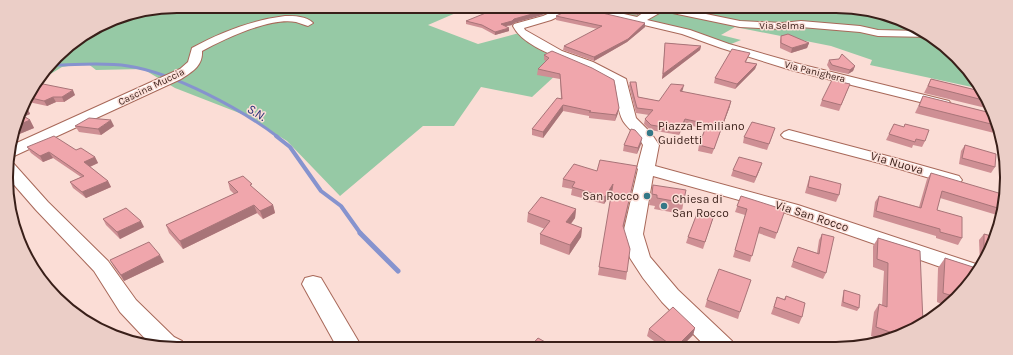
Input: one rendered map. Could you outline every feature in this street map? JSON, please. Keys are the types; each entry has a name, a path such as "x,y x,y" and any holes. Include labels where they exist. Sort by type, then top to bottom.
{"street":[{"name":"Via Panighera","path":"558,13 547,18 518,26 521,32 558,54 589,65 621,82 626,113 630,120 646,136 651,145 645,168"},
{"name":"Via Panighera","path":"608,13 686,32 725,46 795,67 954,107"},
{"name":"Via Selma","path":"640,20 650,13"},
{"name":"Via Selma","path":"686,13 740,24 782,26 801,24 854,28 885,34 918,35"},
{"name":"Cascina Muccia","path":"15,150 171,78 195,64 197,57 196,50 220,38 281,18 296,18 308,23"},
{"name":"Via Nuova","path":"790,135 889,161 968,184"},
{"name":"Via San Rocco","path":"645,168 792,209 971,270"},
{"path":"645,168 633,234 640,258 650,273 670,296 717,342"},
{"path":"13,174 100,266 128,306 164,342"},
{"path":"314,284 347,342"}],"green space":[{"path":"167,13 456,13 428,25 478,44 519,33 571,61 532,97 481,87 454,126 423,126 340,196 287,141 247,116 175,88 143,69 96,70 87,63 62,67 49,75 61,61 77,47 95,35 125,22 145,16"},
{"path":"626,13 640,13 646,16 651,13 681,13 699,16 704,13 846,13 868,16 908,30 936,47 952,61 973,87 870,65 872,60 831,46 735,27 721,35 741,40 726,46 622,15"}],"building":[{"path":"486,13 536,13 501,24 509,28 495,32 482,25 466,21"},
{"path":"562,13 602,13 645,23 628,39 594,57 564,46 602,26 556,16"},
{"path":"788,34 809,43 792,48 781,43 781,36"},
{"path":"665,43 701,46 663,74"},
{"path":"732,49 750,53 745,62 757,64 737,84 715,78"},
{"path":"552,51 592,68 614,80 619,108 616,115 589,112 591,111 563,105 543,132 532,129 557,98 562,99 560,74 538,69 549,58 544,55"},
{"path":"842,54 855,66 850,70 832,65 829,60 839,59"},
{"path":"931,79 974,90 980,99 928,86"},
{"path":"832,80 850,84 841,105 822,100"},
{"path":"630,82 636,82 638,97 659,101 671,84 684,85 680,91 731,101 714,149 699,145 707,124 685,119 680,130 651,125 645,119 653,110 637,108"},
{"path":"42,84 73,90 62,97 53,97 44,101 33,98"},
{"path":"923,96 986,112 991,124 919,106"},
{"path":"25,117 30,120 23,123"},
{"path":"89,118 111,120 98,129 75,126"},
{"path":"752,122 775,128 769,144 744,137"},
{"path":"894,124 904,127 905,124 929,130 925,141 916,139 915,142 889,134"},
{"path":"631,129 635,130 642,138 638,148 624,145"},
{"path":"54,136 76,150 81,148 95,157 84,162 108,181 82,192 70,182 84,176 49,152 40,156 27,147"},
{"path":"965,145 996,154 995,167 962,158"},
{"path":"739,157 762,163 756,177 733,170"},
{"path":"600,160 637,166 623,226 630,249 627,272 599,267 613,184 605,197 572,187 575,182 563,179 574,164 597,171"},
{"path":"931,173 1000,193 997,208 942,191 937,210 962,217 962,238 940,232 940,229 876,211 879,196 921,208"},
{"path":"243,176 252,184 250,185 273,205 260,211 254,205 180,241 166,225 238,192 228,182"},
{"path":"810,176 841,184 839,195 808,187"},
{"path":"653,185 686,190 684,199 679,198 679,202 657,198 657,195 652,194"},
{"path":"741,196 785,210 777,233 760,227 752,256 735,250 747,209 737,206"},
{"path":"541,197 576,209 566,222 582,228 570,245 540,234 550,221 528,213"},
{"path":"126,208 141,221 117,232 103,219"},
{"path":"698,211 714,215 705,242 688,237"},
{"path":"822,234 834,237 826,273 793,261 798,247 819,254"},
{"path":"984,234 989,235 984,248"},
{"path":"878,238 920,251 923,317 890,332 876,327 879,304 887,307 888,263 877,259"},
{"path":"149,242 160,255 121,275 110,260"},
{"path":"945,258 973,267 951,295 943,293"},
{"path":"719,269 751,280 740,312 707,300"},
{"path":"844,290 860,295 859,308 843,302"},
{"path":"786,296 805,303 802,317 774,307 777,297 785,300"},
{"path":"673,307 695,328 681,342 667,342 649,329"},
{"path":"538,338 545,342 534,342"}],"waterway":[{"name":"S.N.","path":"58,65 119,65 146,70 166,76 186,84 226,104 263,126 278,137"},
{"name":"S.N.","path":"276,136 290,147 321,191 341,206 361,234"},
{"name":"S.N.","path":"361,234 398,271"}],"place":[{"name":"Piazza Emiliano Guidetti","path":"650,133"},
{"name":"San Rocco","path":"647,196"},
{"name":"Chiesa di San Rocco","path":"664,206"}]}
